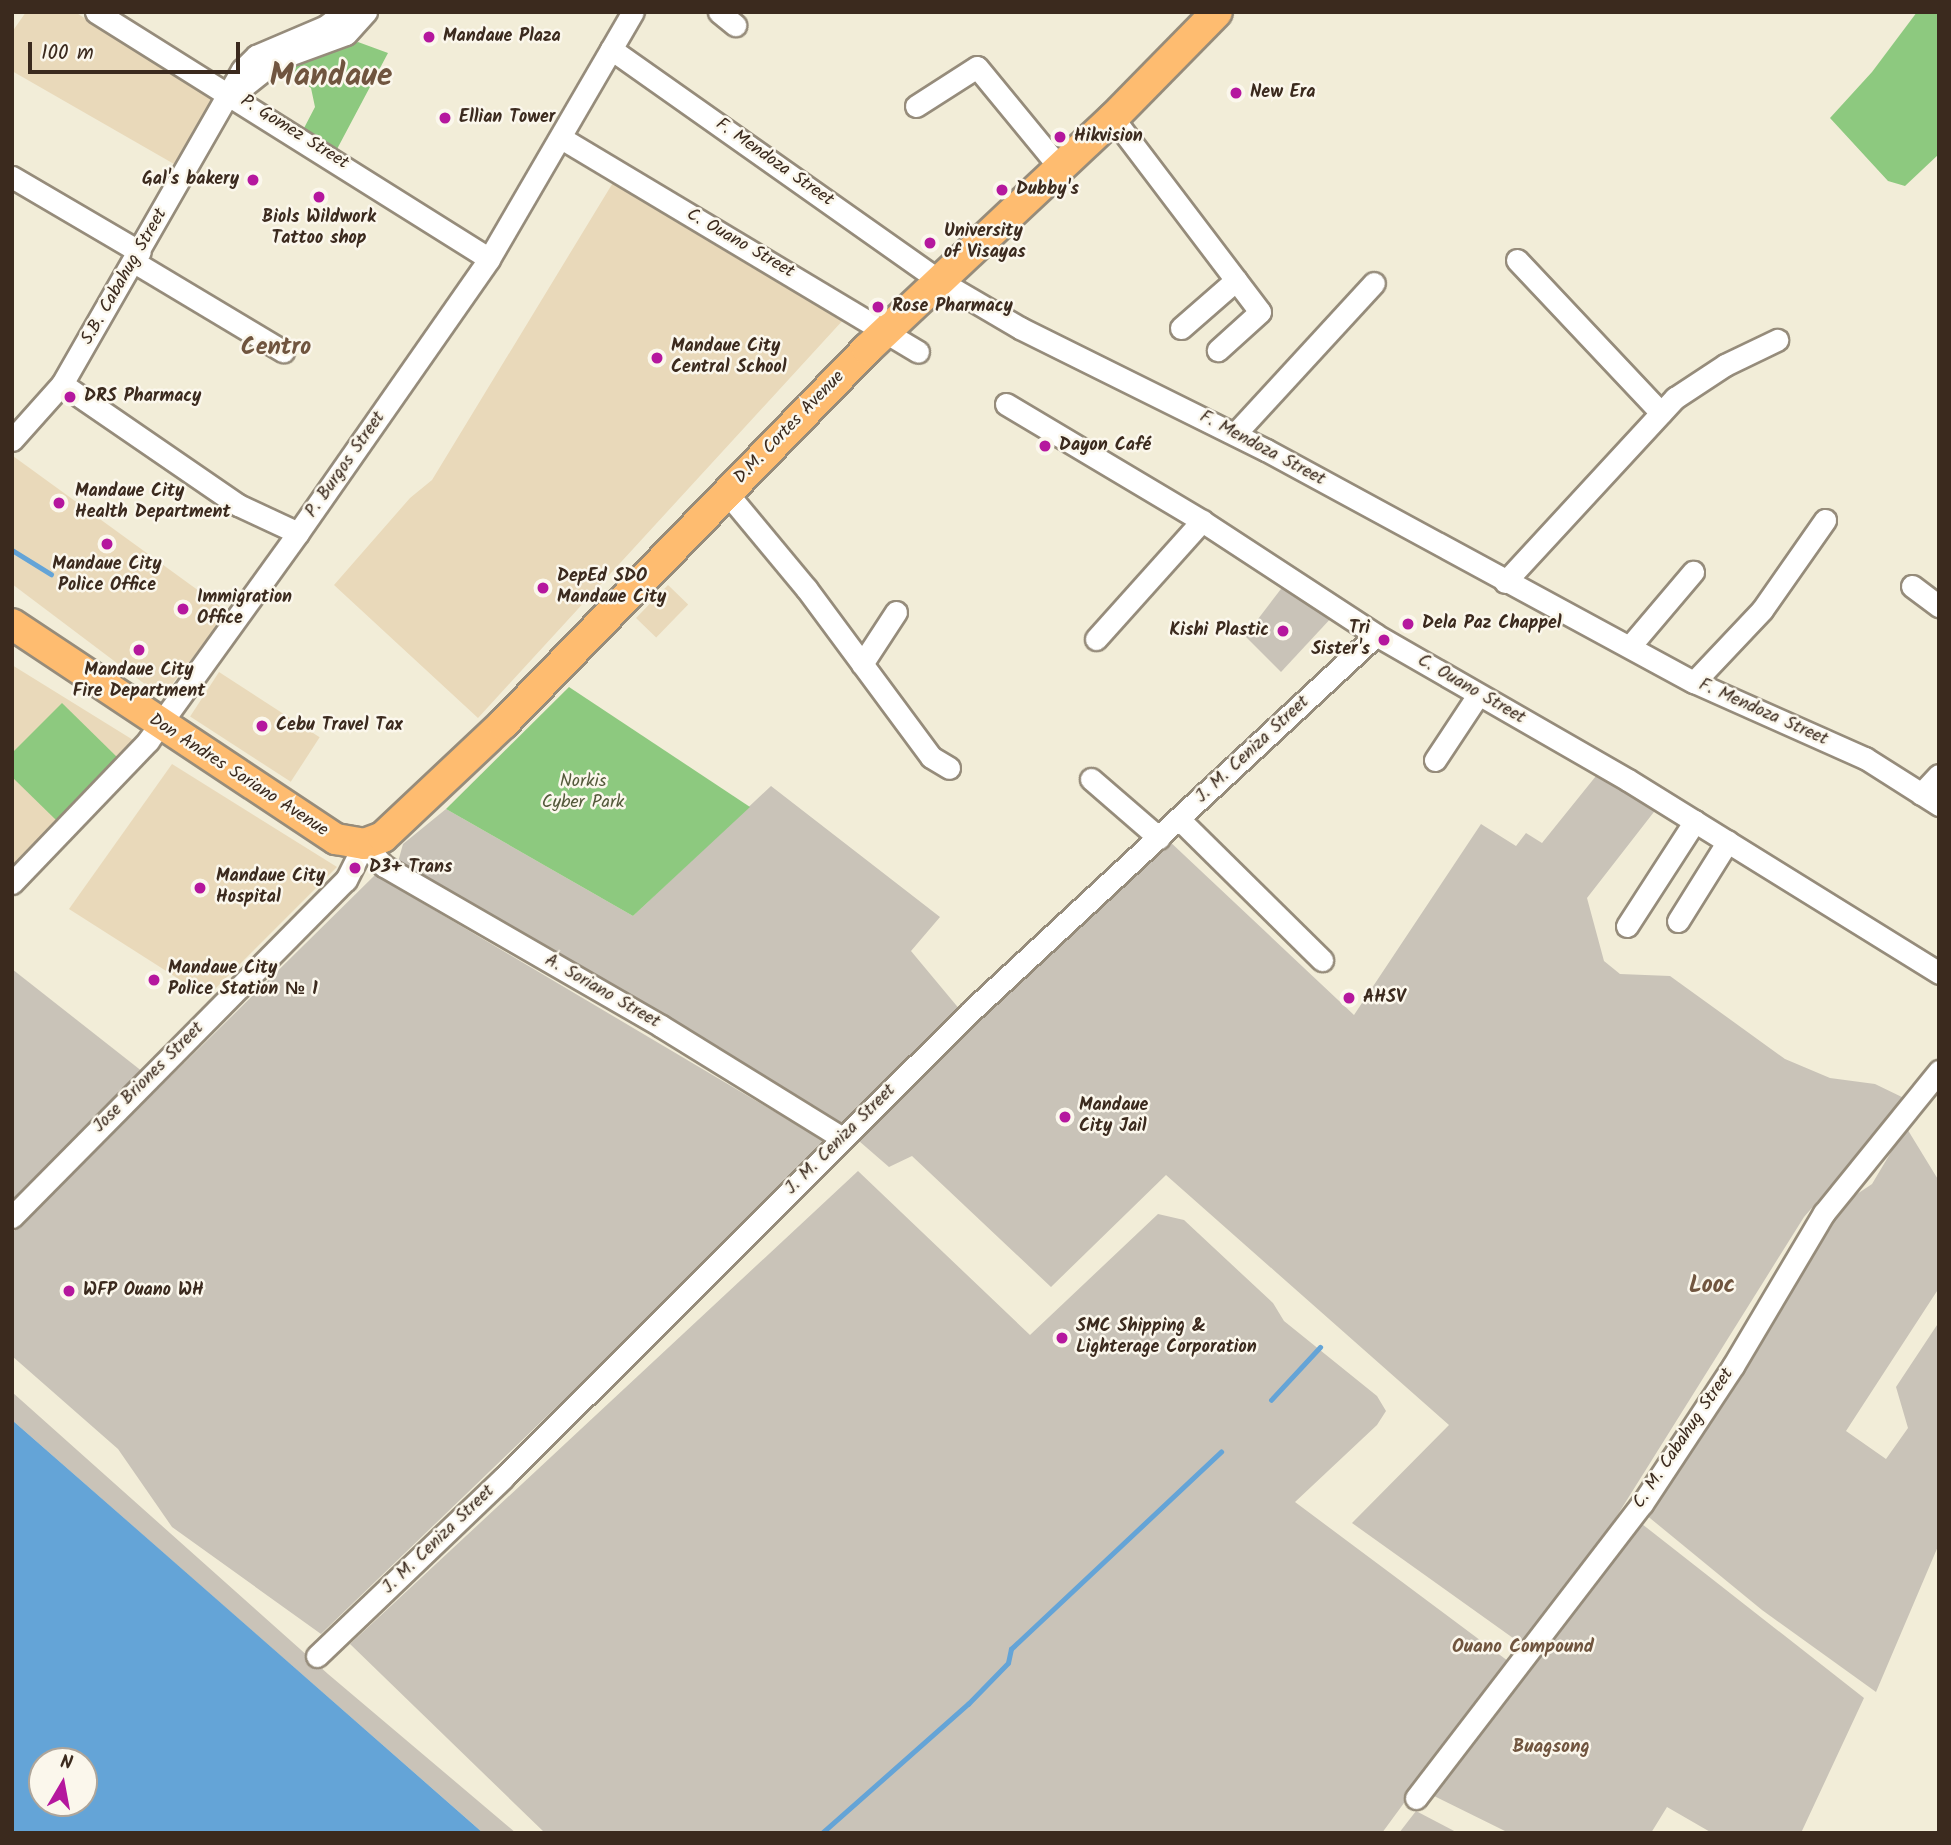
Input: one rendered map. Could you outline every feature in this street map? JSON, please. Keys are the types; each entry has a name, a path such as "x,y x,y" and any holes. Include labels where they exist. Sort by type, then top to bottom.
{"highway":[{"name":"D.M. Cortes Avenue","path":"365,844 389,834 422,804 886,331 1113,118 1217,12"},
{"name":"Don Andres Soriano Avenue","path":"12,624 159,726 336,839 365,844"}],"street":[{"name":"P. Gomez Street","path":"96,12 489,259"},
{"name":"P. Burgos Street","path":"12,883 159,726 298,533 489,259 633,12"},
{"name":"S.B. Cabahug Street","path":"12,440 62,384 229,97 272,63 346,34 358,13"},
{"name":"F. Mendoza Street","path":"611,49 940,281 1020,328 1235,434 1505,582 1631,645 1694,682 1865,758 1930,800"},
{"path":"916,106 977,67 1059,167"},
{"path":"1113,118 1260,312 1218,351"},
{"name":"C. Ouano Street","path":"561,138 918,352"},
{"path":"12,177 283,351"},
{"path":"1517,260 1666,407"},
{"path":"1181,328 1236,279"},
{"path":"1235,434 1374,283"},
{"path":"1505,582 1666,407 1725,365 1777,340"},
{"path":"62,384 238,505 298,533"},
{"name":"C. Ouano Street","path":"1006,404 1202,521 1376,635 1695,821 1939,973"},
{"path":"727,493 862,664 930,757 949,768"},
{"path":"1694,682 1762,610 1825,520"},
{"path":"1096,639 1202,521"},
{"path":"1631,645 1693,572"},
{"path":"1912,586 1939,606"},
{"path":"862,664 895,612"},
{"name":"J. M. Ceniza Street","path":"317,1656 513,1468 842,1138 1012,972 1376,635"},
{"path":"1435,760 1478,695"},
{"path":"1930,800 1939,775"},
{"path":"1091,779 1158,838"},
{"path":"1179,820 1322,960"},
{"path":"1627,926 1695,821"},
{"path":"1678,921 1728,841"},
{"name":"A. Soriano Street","path":"365,844 384,866 661,1026 842,1138"},
{"name":"Jose Briones Street","path":"12,1217 346,880 365,844"},
{"name":"C. M. Cabahug Street","path":"1416,1798 1643,1504 1733,1366 1824,1213 1939,1070"}],"shaded area":[{"path":"26,12 75,12 212,98 174,164 12,71 12,32"},
{"path":"614,181 844,319 478,718 334,585 410,498 432,480"},
{"path":"13,456 228,612 162,697 12,584"},
{"path":"668,585 688,604 656,638 636,618"},
{"name":"Kishi Plastic","path":"1284,585 1333,616 1281,672 1245,636"},
{"path":"12,665 138,743 12,869"},
{"path":"219,672 320,737 291,782 190,716"},
{"name":"Mandaue City Hospital","path":"172,764 337,867 207,997 69,909"},
{"path":"1596,776 1657,808 1587,898 1604,961 1620,974 1670,976 1785,1059 1830,1078 1875,1084 1906,1099 1804,1217 1610,1527 1520,1643 1352,1523 1449,1425 1166,1175 1051,1287 912,1156 889,1167 859,1141 1004,988 1167,839 1354,1015 1481,824 1516,846 1526,833 1542,843"},
{"path":"771,786 940,917 911,951 961,1011 842,1126 398,862 403,844 446,809 633,916"},
{"path":"375,875 829,1144 321,1634 172,1527 118,1449 12,1356 12,1233"},
{"path":"12,969 143,1072 12,1200"},
{"path":"1906,1127 1939,1181 1939,1288 1846,1431 1886,1459 1908,1428 1896,1387 1939,1322 1939,1544 1876,1692 1762,1610 1645,1514 1833,1210 1872,1184"},
{"path":"858,1171 1030,1335 1158,1214 1184,1220 1273,1303 1284,1321 1377,1396 1386,1411 1377,1425 1295,1502 1508,1661 1382,1833 545,1833 350,1644"},
{"path":"12,1392 328,1674 516,1833 483,1833 12,1420"},
{"path":"1642,1524 1864,1698 1801,1833 1712,1833 1667,1807 1651,1833 1509,1833 1430,1794"},
{"path":"1416,1811 1458,1833 1399,1833"}],"green space":[{"path":"1917,12 1939,12 1939,154 1905,186 1888,181 1830,118 1872,72"},
{"path":"358,42 388,53 336,151 303,130 315,107 311,88 285,70"},
{"name":"Norkis Cyber Park","path":"569,687 750,807 633,916 446,809"},
{"path":"62,703 118,758 56,820 12,777 12,753"}],"water":[{"path":"12,1420 483,1833 12,1833"}],"waterway":[{"path":"12,550 51,574"},
{"path":"1271,1400 1320,1347"},
{"path":"822,1833 968,1704 1008,1663 1011,1649 1221,1452"}],"place":[{"name":"Mandaue Plaza","path":"429,37"},
{"name":"New Era","path":"1236,93"},
{"name":"Ellian Tower","path":"445,118"},
{"name":"Hikvision","path":"1060,137"},
{"name":"Gal's bakery","path":"253,180"},
{"name":"Dubby's","path":"1002,190"},
{"name":"Biols Wildwork Tattoo shop","path":"319,197"},
{"name":"University of Visayas","path":"930,243"},
{"name":"Rose Pharmacy","path":"878,307"},
{"name":"Mandaue City Central School","path":"657,358"},
{"name":"DRS Pharmacy","path":"70,397"},
{"name":"Dayon Café","path":"1045,446"},
{"name":"Mandaue City Health Department","path":"59,503"},
{"name":"Mandaue City Police Office","path":"107,544"},
{"name":"DepEd SDO Mandaue City","path":"543,588"},
{"name":"Immigration Office","path":"183,609"},
{"name":"Dela Paz Chappel","path":"1408,624"},
{"name":"Kishi Plastic","path":"1283,631"},
{"name":"Tri Sister's","path":"1384,640"},
{"name":"Mandaue City Fire Department","path":"139,650"},
{"name":"Cebu Travel Tax","path":"262,726"},
{"name":"D3+ Trans","path":"355,868"},
{"name":"Mandaue City Hospital","path":"200,888"},
{"name":"Mandaue City Police Station № 1","path":"154,980"},
{"name":"AHSV","path":"1349,998"},
{"name":"Mandaue City Jail","path":"1065,1117"},
{"name":"WFP Ouano WH","path":"69,1291"},
{"name":"SMC Shipping & Lighterage Corporation","path":"1062,1338"}],"district":[{"name":"Mandaue","path":"331,77"},
{"name":"Centro","path":"276,348"},
{"name":"Looc","path":"1712,1286"},
{"name":"Ouano Compound","path":"1523,1648"},
{"name":"Buagsong","path":"1551,1748"}]}
